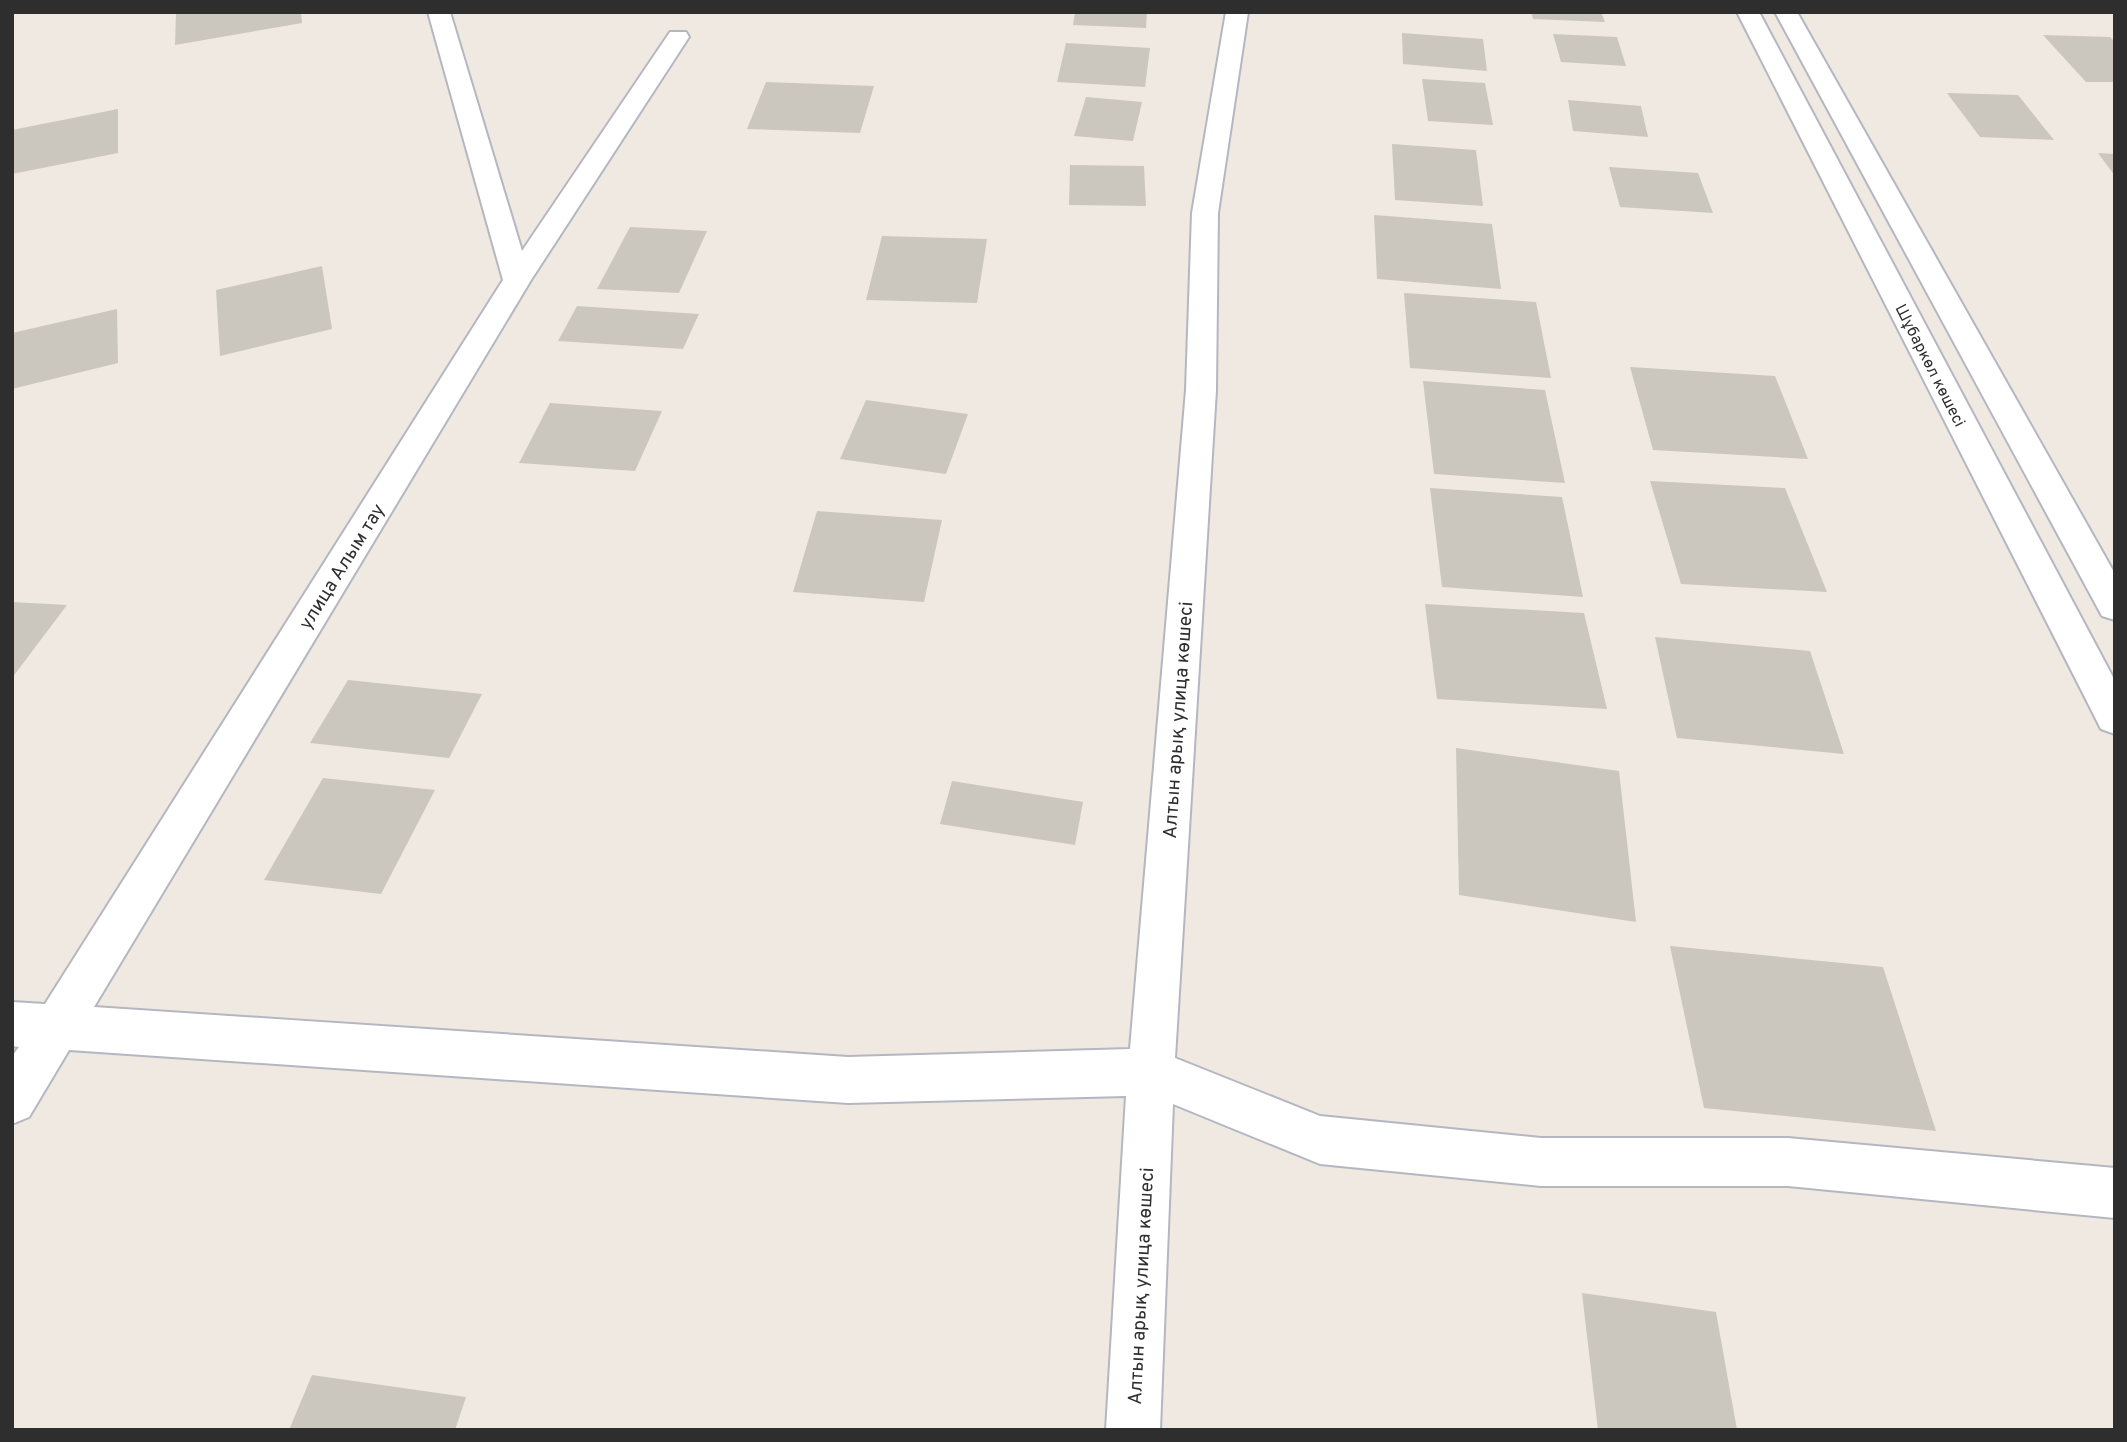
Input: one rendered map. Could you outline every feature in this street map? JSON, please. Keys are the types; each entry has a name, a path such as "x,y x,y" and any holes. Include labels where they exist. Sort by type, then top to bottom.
{"street":[{"path":"439,12 517,280"},
{"name":"Алтын арық улица көшесі","path":"1133,1430 1151,1072 1202,390 1205,213 1237,12"},
{"name":"Шұбаркөл көшесі","path":"1748,12 2115,718"},
{"path":"1786,12 2115,606"},
{"name":"улица Алым тау","path":"12,1100 34,1027 517,280 678,37"},
{"path":"34,1027 848,1080 1151,1072 1320,1140 1541,1162 1788,1163 2115,1193"}],"building":[{"path":"176,12 301,12 302,23 175,45"},
{"path":"1075,12 1147,12 1146,28 1073,25"},
{"path":"1531,12 1601,12 1605,22 1533,19"},
{"path":"1402,33 1483,39 1487,71 1403,64"},
{"path":"1553,34 1617,37 1626,66 1561,62"},
{"path":"2043,35 2110,37 2115,42 2115,82 2086,82"},
{"path":"1066,43 1150,48 1145,87 1057,82"},
{"path":"1422,79 1485,83 1493,125 1428,121"},
{"path":"766,82 874,86 860,133 747,129"},
{"path":"1947,93 2018,95 2054,140 1980,137"},
{"path":"1086,97 1142,102 1133,141 1074,136"},
{"path":"1568,100 1641,106 1648,137 1573,131"},
{"path":"118,109 118,153 12,174 12,130"},
{"path":"1392,144 1476,150 1483,206 1395,200"},
{"path":"2098,153 2115,154 2115,176"},
{"path":"1070,165 1144,166 1146,206 1069,205"},
{"path":"1609,167 1698,173 1713,213 1620,207"},
{"path":"1374,215 1492,224 1501,289 1377,279"},
{"path":"630,227 707,231 679,293 597,289"},
{"path":"882,236 987,239 977,303 866,300"},
{"path":"322,266 332,329 220,356 216,290"},
{"path":"1404,293 1536,302 1551,378 1410,368"},
{"path":"577,306 699,314 683,349 558,341"},
{"path":"117,309 118,363 12,389 12,333"},
{"path":"1630,367 1775,376 1808,459 1653,450"},
{"path":"1423,381 1545,390 1565,483 1434,474"},
{"path":"866,400 968,414 946,474 840,459"},
{"path":"550,403 662,411 635,471 519,463"},
{"path":"1650,481 1785,488 1827,592 1681,584"},
{"path":"1430,488 1562,497 1583,597 1442,587"},
{"path":"817,511 942,520 924,602 793,592"},
{"path":"12,602 67,605 12,678"},
{"path":"1425,604 1584,613 1607,709 1437,699"},
{"path":"1655,637 1810,651 1844,754 1677,738"},
{"path":"348,680 482,694 449,758 310,743"},
{"path":"1456,748 1619,771 1636,922 1459,895"},
{"path":"323,778 435,790 381,894 264,880"},
{"path":"952,781 1083,802 1075,845 940,824"},
{"path":"1670,946 1883,967 1936,1131 1704,1108"},
{"path":"1582,1293 1716,1312 1737,1430 1598,1430"},
{"path":"312,1375 466,1397 455,1430 289,1430"}]}
